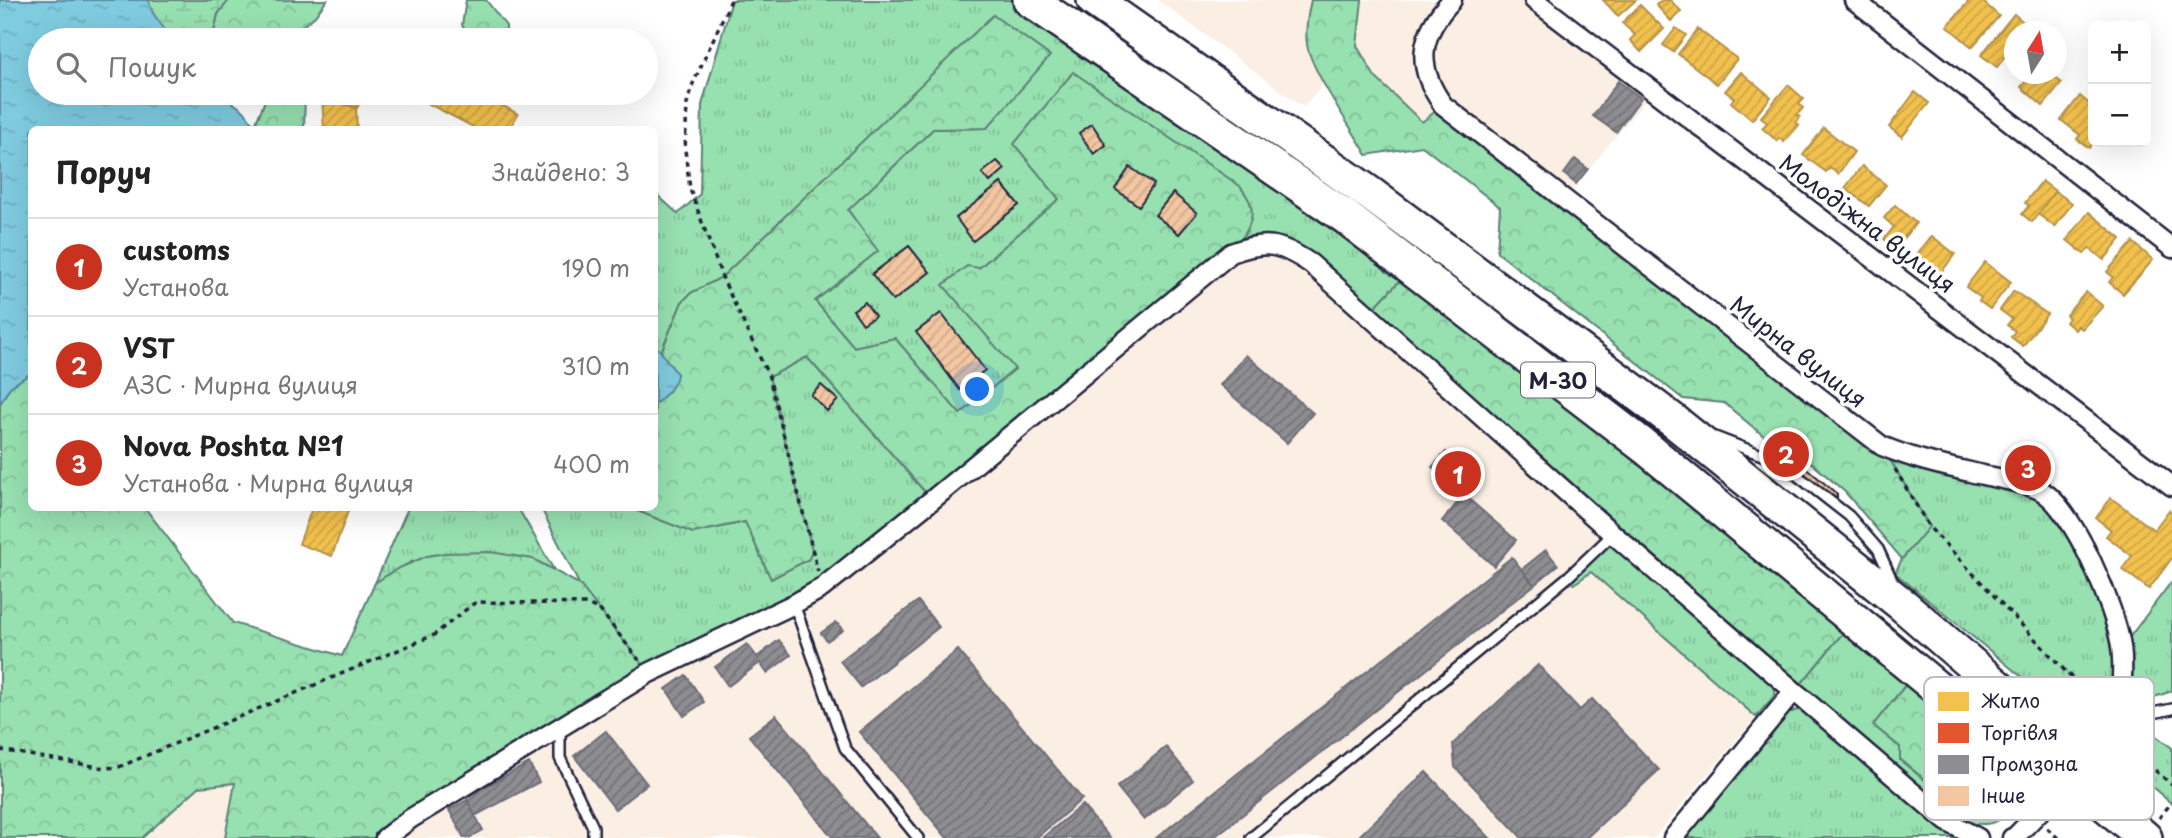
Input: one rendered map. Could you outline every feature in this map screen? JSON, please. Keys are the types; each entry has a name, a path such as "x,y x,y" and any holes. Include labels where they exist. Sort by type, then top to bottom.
{"highway":[{"name":"М-30","path":"1030,0 1358,227 1649,450 1924,678"},
{"name":"М-30","path":"1094,0 1369,193 1675,422 1904,606 1986,677"},
{"name":"М-30","path":"2124,820 2140,834"}],"street":[{"name":"Мирна вулиця","path":"1452,0 1432,26 1425,50 1426,74 1431,88 1443,105 1881,446 1920,461 2023,484 2042,491 2068,518 2108,599 2117,625 2123,677"},
{"name":"Молодіжна вулиця","path":"1534,0 2172,486"},
{"path":"1854,0 2172,248"},
{"path":"386,838 410,819 649,673 822,588 1231,253 1254,245 1278,246 1311,264 1613,534 1924,802"},
{"path":"1673,838 1794,691"},
{"path":"1945,820 1978,838"},
{"path":"2014,838 2031,820"}],"lane":[{"path":"1251,838 1568,577 1613,534"},
{"path":"794,604 845,748 918,838"},
{"path":"2154,714 2172,709"},
{"path":"560,726 560,758 593,827 593,838"}],"path":[{"path":"731,0 692,86 687,104 685,150 690,189 722,277 769,377 822,588"},
{"path":"1881,446 1929,527 2074,677"},
{"path":"0,750 105,768 119,767 434,635 479,602 586,604 599,609 649,673"},
{"path":"2154,770 2172,785"}],"shaded area":[{"path":"1158,0 1534,0 1653,91 1564,199 1423,122 1375,77 1357,46 1303,107"},
{"path":"1278,246 1613,534 1590,572 1756,717 1654,838 385,838 1231,253"},
{"path":"235,783 225,838 142,838 199,787"}],"green space":[{"path":"126,0 229,0 218,14 215,28 150,28"},
{"path":"229,0 327,0 315,16 300,28 215,28 218,14"},
{"path":"466,0 486,0 506,28 464,28"},
{"path":"732,0 1014,0 1406,274 1373,309 1325,265 1254,245 1059,199 979,268 1015,369 960,415 895,338 854,347 815,301 877,251 848,210 933,129 987,128 993,16 722,277 691,293 682,302 661,352 658,349 658,196 678,214 700,194 702,105"},
{"path":"1311,0 1362,0 1357,46 1375,77 1422,122 1443,105 1882,446 1929,527 1902,559 1845,492 1777,433 1770,441 1724,403 1683,399 1497,252 1500,207 1422,146 1367,155 1324,84 1310,55 1306,33"},
{"path":"993,15 1050,56 987,128 933,129 848,210 878,251 815,301 854,347 895,338 960,414 1015,369 943,285 967,266 979,268 1059,199 1014,144 1073,72 1240,186 1249,201 1252,213 1246,231 1231,253 932,500 807,357 769,377 812,550 809,559 771,579 745,522 693,533 638,511 658,511 658,401 669,391 677,374 661,352 682,302 691,293 722,277"},
{"path":"263,105 305,105 304,126 255,125"},
{"path":"1406,274 1846,629 1801,684 1373,309"},
{"path":"807,357 932,500 822,588 649,673 579,584 542,511 638,511 693,533 745,522 812,550 769,377"},
{"path":"28,375 28,511 147,511 233,623 342,656 375,583 395,570 427,556 490,552 533,559 579,584 649,673 385,838 225,838 235,783 199,787 142,838 0,838 0,404 10,387"},
{"path":"1882,446 2023,484 2056,504 2122,647 2172,581 2172,691 2154,697 2154,677 2022,677 1895,573 1902,559 1929,526"},
{"path":"407,511 520,511 554,570 533,559 446,553 411,562 375,583"},
{"path":"1613,534 1776,686 1775,695 1756,717 1591,572 1574,584 1568,577"},
{"path":"1846,629 1908,682 1873,725 1900,747 1900,760 1924,780 1924,793 1801,684"},
{"path":"1908,682 1924,696 1924,779 1900,759 1900,747 1873,725"},
{"path":"1798,710 1812,712 1924,809 1924,820 1936,820 1957,838 1681,838 1785,714"},
{"path":"2154,734 2172,748 2172,804 2154,788"},
{"path":"1960,820 1998,820 1986,824"}],"water":[{"path":"0,0 148,0 164,28 28,28 28,105 236,105 255,126 28,126 28,375 10,387 0,404"},
{"path":"658,348 677,374 666,394 658,401"}],"building: Житло":[{"path":"1603,0 1636,0 1618,16"},
{"path":"1662,0 1670,0 1681,11 1671,21 1656,5"},
{"path":"1970,0 1981,0 1999,16 1972,47 1947,26"},
{"path":"1640,5 1664,29 1641,52 1630,40 1635,35 1622,23"},
{"path":"2014,14 2022,21 2008,21"},
{"path":"2004,26 2004,58 1997,67 1981,55"},
{"path":"1676,28 1686,35 1673,52 1663,45"},
{"path":"1698,29 1737,59 1717,84 1678,54"},
{"path":"1741,72 1771,97 1752,120 1731,102 1734,98 1725,91"},
{"path":"2024,84 2061,84 2043,106 2021,87"},
{"path":"1788,85 1804,99 1799,104 1803,108 1797,115 1800,117 1796,122 1799,125 1784,142 1779,138 1777,141 1762,128 1767,123 1761,117"},
{"path":"1915,92 1929,103 1902,137 1889,127"},
{"path":"2080,96 2088,103 2089,148 2077,139 2080,135 2061,120"},
{"path":"322,105 347,105 356,108 357,126 324,126"},
{"path":"431,105 501,105 518,114 511,126 471,126"},
{"path":"1824,128 1854,152 1838,174 1830,168 1826,172 1803,155"},
{"path":"1862,166 1886,185 1869,206 1845,188"},
{"path":"2042,181 2055,191 2032,222 2022,214 2029,205 2025,203"},
{"path":"2055,191 2072,203 2055,227 2038,214"},
{"path":"1895,205 1916,223 1895,248 1884,239 1894,227 1884,218"},
{"path":"2089,212 2121,239 2104,260 2089,248 2084,254 2067,240"},
{"path":"1932,236 1955,254 1940,274 1916,255"},
{"path":"2133,242 2153,260 2123,294 2109,282 2113,277 2107,272"},
{"path":"1985,262 2011,282 1990,309 1966,287"},
{"path":"2014,291 2047,314 2023,346 2011,337 2015,331 2007,325 2012,319 2000,310"},
{"path":"2086,292 2103,306 2082,329 2078,326 2075,330 2066,322 2069,318 2066,315"},
{"path":"2111,498 2154,530 2169,510 2172,513 2172,558 2149,589 2122,569 2132,556 2106,536 2111,530 2096,518"},
{"path":"311,511 348,511 332,556 299,544"}],"building: Торгівля":[{"path":"1779,437 1803,457 1799,462 1786,461 1770,448"}],"building: Промзона":[{"path":"1618,81 1641,98 1616,132 1593,116"},
{"path":"1575,159 1588,169 1576,184 1564,174"},
{"path":"1246,355 1313,413 1287,443 1220,385"},
{"path":"1446,452 1478,480 1464,495 1432,467"},
{"path":"1464,495 1516,540 1494,566 1442,521"},
{"path":"1546,550 1558,565 1534,585 1522,569"},
{"path":"1512,557 1534,585 1213,838 1156,838"},
{"path":"918,601 939,627 861,687 840,661"},
{"path":"836,622 843,630 827,641 821,633"},
{"path":"779,640 791,655 767,673 760,663 728,686 715,667 747,644 757,657"},
{"path":"958,650 1082,799 1036,838 947,838 859,732"},
{"path":"1538,665 1580,710 1592,699 1659,770 1586,838 1522,838 1455,767 1453,744"},
{"path":"686,675 704,702 684,716 666,689"},
{"path":"776,715 877,838 833,838 749,736"},
{"path":"606,731 647,784 615,809 574,756"},
{"path":"1166,747 1193,780 1144,820 1117,787"},
{"path":"529,763 539,782 475,816 466,797"},
{"path":"1426,772 1490,838 1357,838"},
{"path":"467,800 483,830 464,838 449,810"},
{"path":"1082,805 1110,838 1042,838"}],"building: Інше":[{"path":"1092,124 1106,145 1094,154 1079,133"},
{"path":"997,161 1005,169 990,182 982,173"},
{"path":"1130,167 1154,184 1139,206 1115,189"},
{"path":"1001,183 1019,205 973,241 956,218"},
{"path":"1173,193 1197,213 1179,234 1155,215"},
{"path":"909,246 930,272 893,301 872,274"},
{"path":"865,302 875,316 863,324 853,310"},
{"path":"941,313 985,370 960,390 916,332"},
{"path":"821,385 838,400 827,411 811,395"},
{"path":"1797,460 1837,494 1837,506 1827,506 1786,472 1786,461"}],"place":[{"name":"VST","path":"1786,454"},
{"name":"Nova Poshta №1","path":"2028,468"},
{"name":"customs","path":"1458,474"}]}
